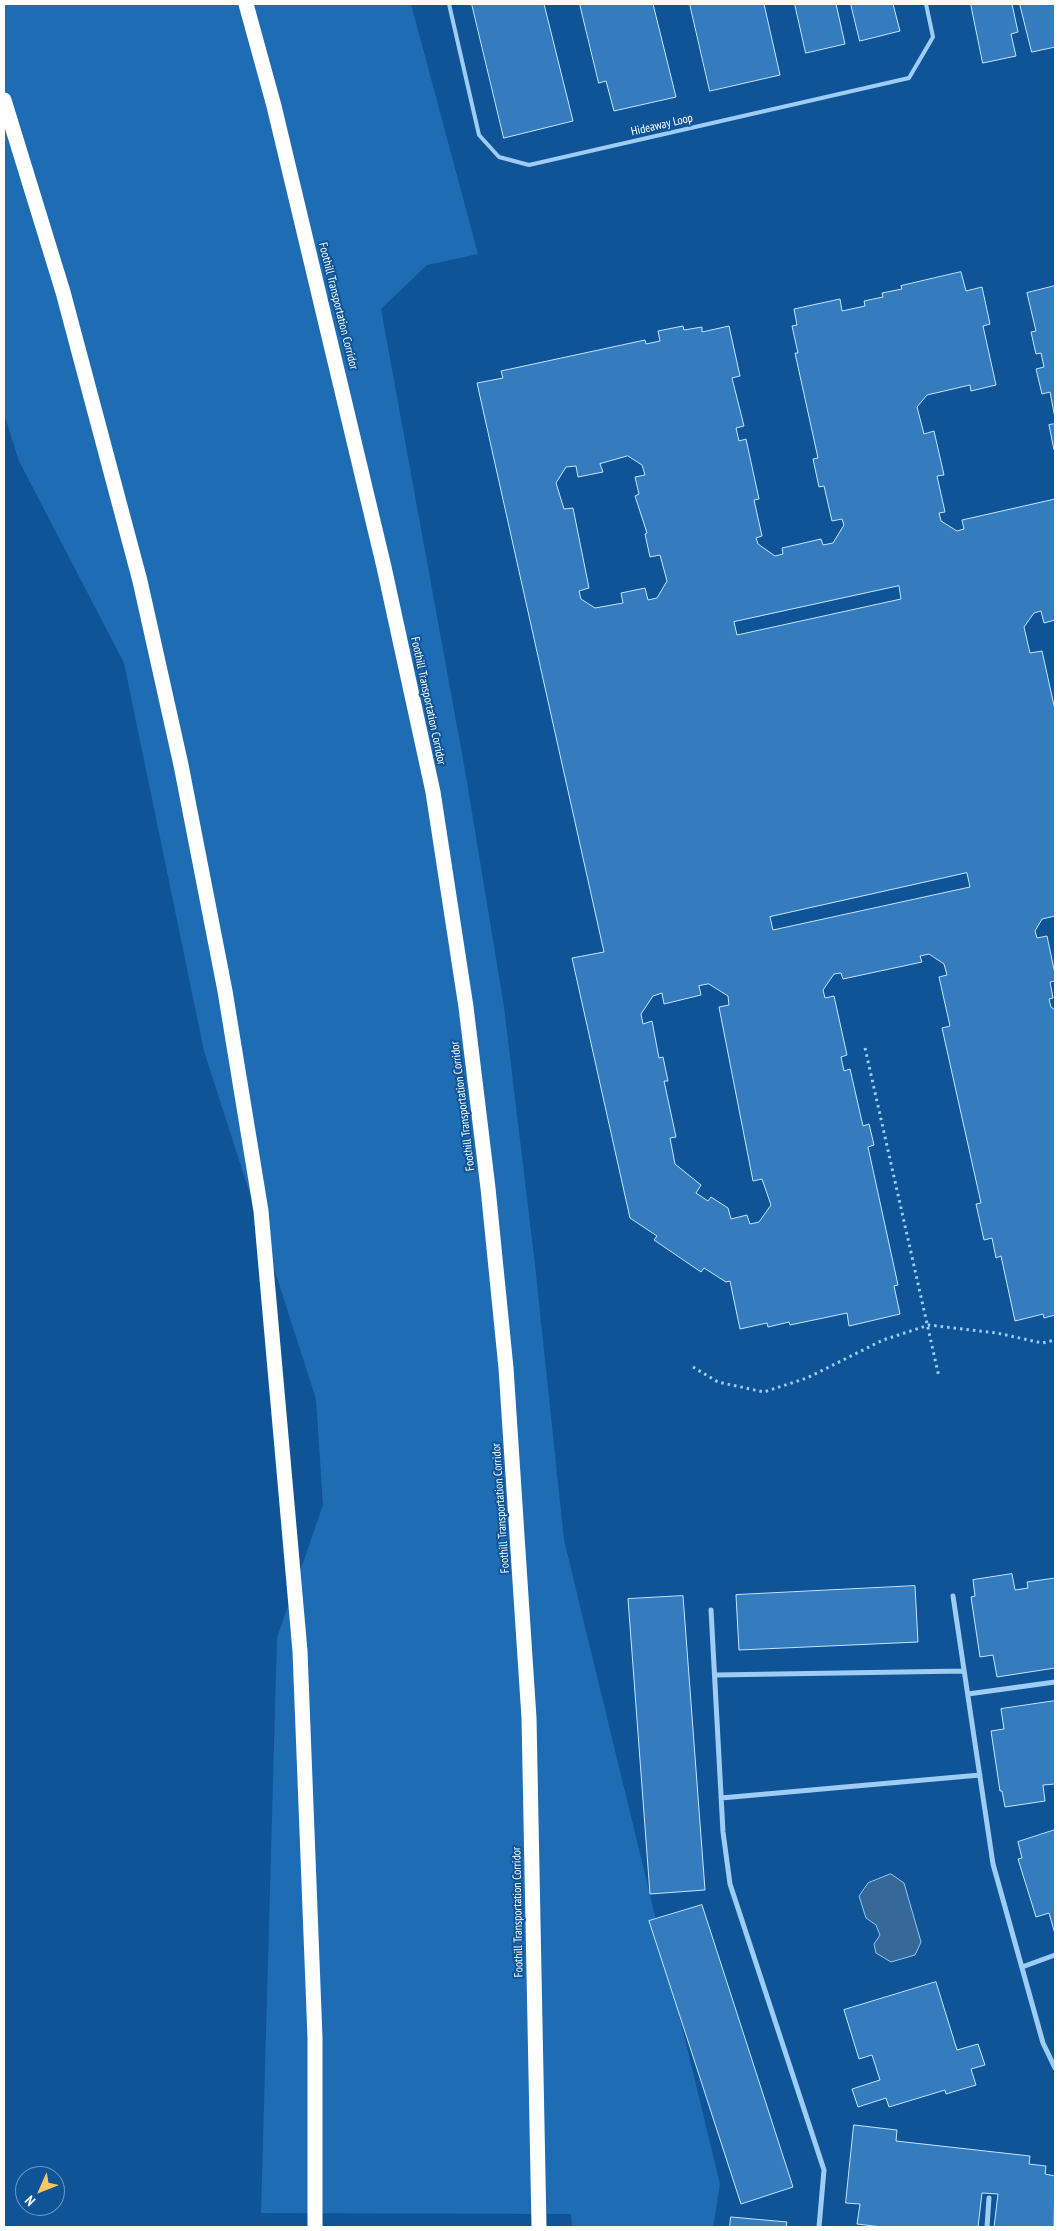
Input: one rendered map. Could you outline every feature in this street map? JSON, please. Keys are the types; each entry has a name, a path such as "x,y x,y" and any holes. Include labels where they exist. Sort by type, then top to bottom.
{"highway":[{"name":"Foothill Transportation Corridor","path":"246,4 274,106 384,567 433,792 466,1007 488,1188 506,1368 529,1718 539,2221"},
{"path":"4,100 63,292 140,581 181,765 225,991 261,1210 300,1651 316,2038 315,2220"}],"street":[{"path":"953,1596 993,1864 1044,2043 1055,2068"},
{"path":"711,1610 723,1832 730,1884 824,2170 819,2227"},
{"path":"715,1675 964,1671"},
{"path":"968,1694 1055,1682"},
{"path":"721,1798 980,1775"},
{"path":"1022,1967 1055,1955"},
{"path":"987,2227 989,2198"}],"lane":[{"name":"Hideaway Loop","path":"449,4 479,135 499,157 529,165 909,78 934,37 926,4"}],"path":[{"path":"865,1048 929,1325 939,1377"},
{"path":"693,1367 718,1382 764,1392 807,1378 883,1340 929,1325 997,1333 1042,1343 1055,1340"}],"shaded area":[{"path":"4,4 411,4 478,254 427,265 381,309 466,776 504,1007 535,1265 564,1540 720,2184 713,2227 572,2227 571,2214 261,2213 277,1638 323,1505 316,1399 204,1051 124,663 19,461 4,414"},
{"path":"891,1874 904,1883 921,1942 915,1955 891,1962 876,1953 874,1944 880,1935 876,1925 866,1918 859,1896 868,1883"}],"building":[{"path":"472,4 544,4 573,121 504,138"},
{"path":"580,4 653,4 676,97 614,111 606,81 599,83"},
{"path":"690,4 764,4 780,75 710,91"},
{"path":"795,4 836,4 845,44 806,53"},
{"path":"851,4 893,4 900,31 860,41"},
{"path":"971,4 1012,4 1018,32 1011,34 1016,56 983,63"},
{"path":"1020,4 1055,4 1055,47 1032,52"},
{"path":"961,272 966,291 982,287 990,324 983,326 996,385 971,391 970,385 927,395 917,407 924,434 934,431 944,475 937,476 945,512 939,513 941,521 957,531 964,529 962,520 1055,499 1055,620 1044,623 1041,611 1034,613 1024,627 1030,653 1042,651 1055,710 1055,916 1042,919 1035,931 1037,938 1047,936 1055,974 1055,981 1050,982 1053,998 1049,999 1051,1007 1055,1010 1055,1315 1044,1318 1043,1314 1015,1321 1001,1256 996,1258 992,1238 984,1240 976,1204 981,1203 942,1028 950,1026 939,977 947,975 944,964 929,954 920,956 922,962 843,979 841,973 834,974 823,990 825,998 834,996 847,1055 841,1057 844,1071 850,1069 863,1126 869,1124 874,1145 868,1147 898,1285 894,1286 900,1314 849,1326 847,1313 790,1325 789,1322 768,1327 767,1323 740,1329 730,1281 726,1282 704,1268 701,1272 654,1240 657,1236 630,1218 572,958 604,952 477,383 503,378 501,371 645,340 646,344 660,341 658,331 683,326 684,330 702,327 702,332 729,326 740,376 732,378 744,426 736,428 739,441 746,439 759,499 754,500 762,536 756,538 758,544 775,556 783,554 782,548 821,539 823,545 833,543 844,525 842,519 832,521 824,486 819,487 813,459 818,458 795,353 798,353 792,326 797,325 794,309 840,299 842,311 865,306 864,301 883,297 882,293 902,289 901,286","holes":["628,456 642,465 645,475 635,477 639,494 635,496 647,533 645,534 650,557 660,555 667,581 657,598 648,600 645,588 621,593 623,603 595,608 581,599 579,591 589,588 573,508 564,509 556,483 566,467 576,466 578,477 603,472 600,464","899,586 901,599 737,635 734,622","967,873 970,887 773,930 770,917","709,984 728,996 729,1005 719,1007 753,1181 762,1179 771,1205 759,1222 750,1224 747,1215 731,1219 728,1208 711,1197 708,1201 696,1193 701,1185 675,1164 670,1138 676,1137 664,1081 668,1081 663,1057 659,1058 652,1021 643,1024 641,1014 653,996 662,993 664,1004 701,995 699,986"]},
{"path":"1055,286 1055,418 1050,392 1042,394 1036,369 1044,367 1041,353 1036,354 1031,332 1036,331 1027,293"},
{"path":"1055,424 1055,450 1054,450 1049,425"},
{"path":"1012,1574 1015,1590 1028,1588 1027,1582 1055,1578 1055,1668 997,1677 993,1655 980,1657 971,1597 975,1596 973,1580"},
{"path":"915,1586 918,1642 739,1650 736,1595"},
{"path":"683,1596 705,1890 650,1894 628,1599"},
{"path":"1055,1701 1055,1784 1043,1785 1045,1801 1005,1807 1002,1791 1000,1791 991,1731 1004,1729 1001,1709"},
{"path":"1055,1830 1055,1934 1049,1913 1036,1917 1018,1859 1022,1858 1018,1842"},
{"path":"702,1905 793,2187 741,2204 649,1921"},
{"path":"936,1982 957,2050 978,2044 985,2065 971,2069 976,2085 946,2094 945,2090 889,2107 886,2098 858,2107 852,2089 880,2080 872,2055 859,2059 844,2010"},
{"path":"854,2125 897,2130 896,2141 1030,2156 1029,2164 1046,2166 1045,2174 1055,2176 1054,2227 994,2227 998,2194 982,2193 978,2227 882,2227 857,2224 860,2204 846,2203"},
{"path":"731,2217 787,2222 786,2227 730,2227"}]}
